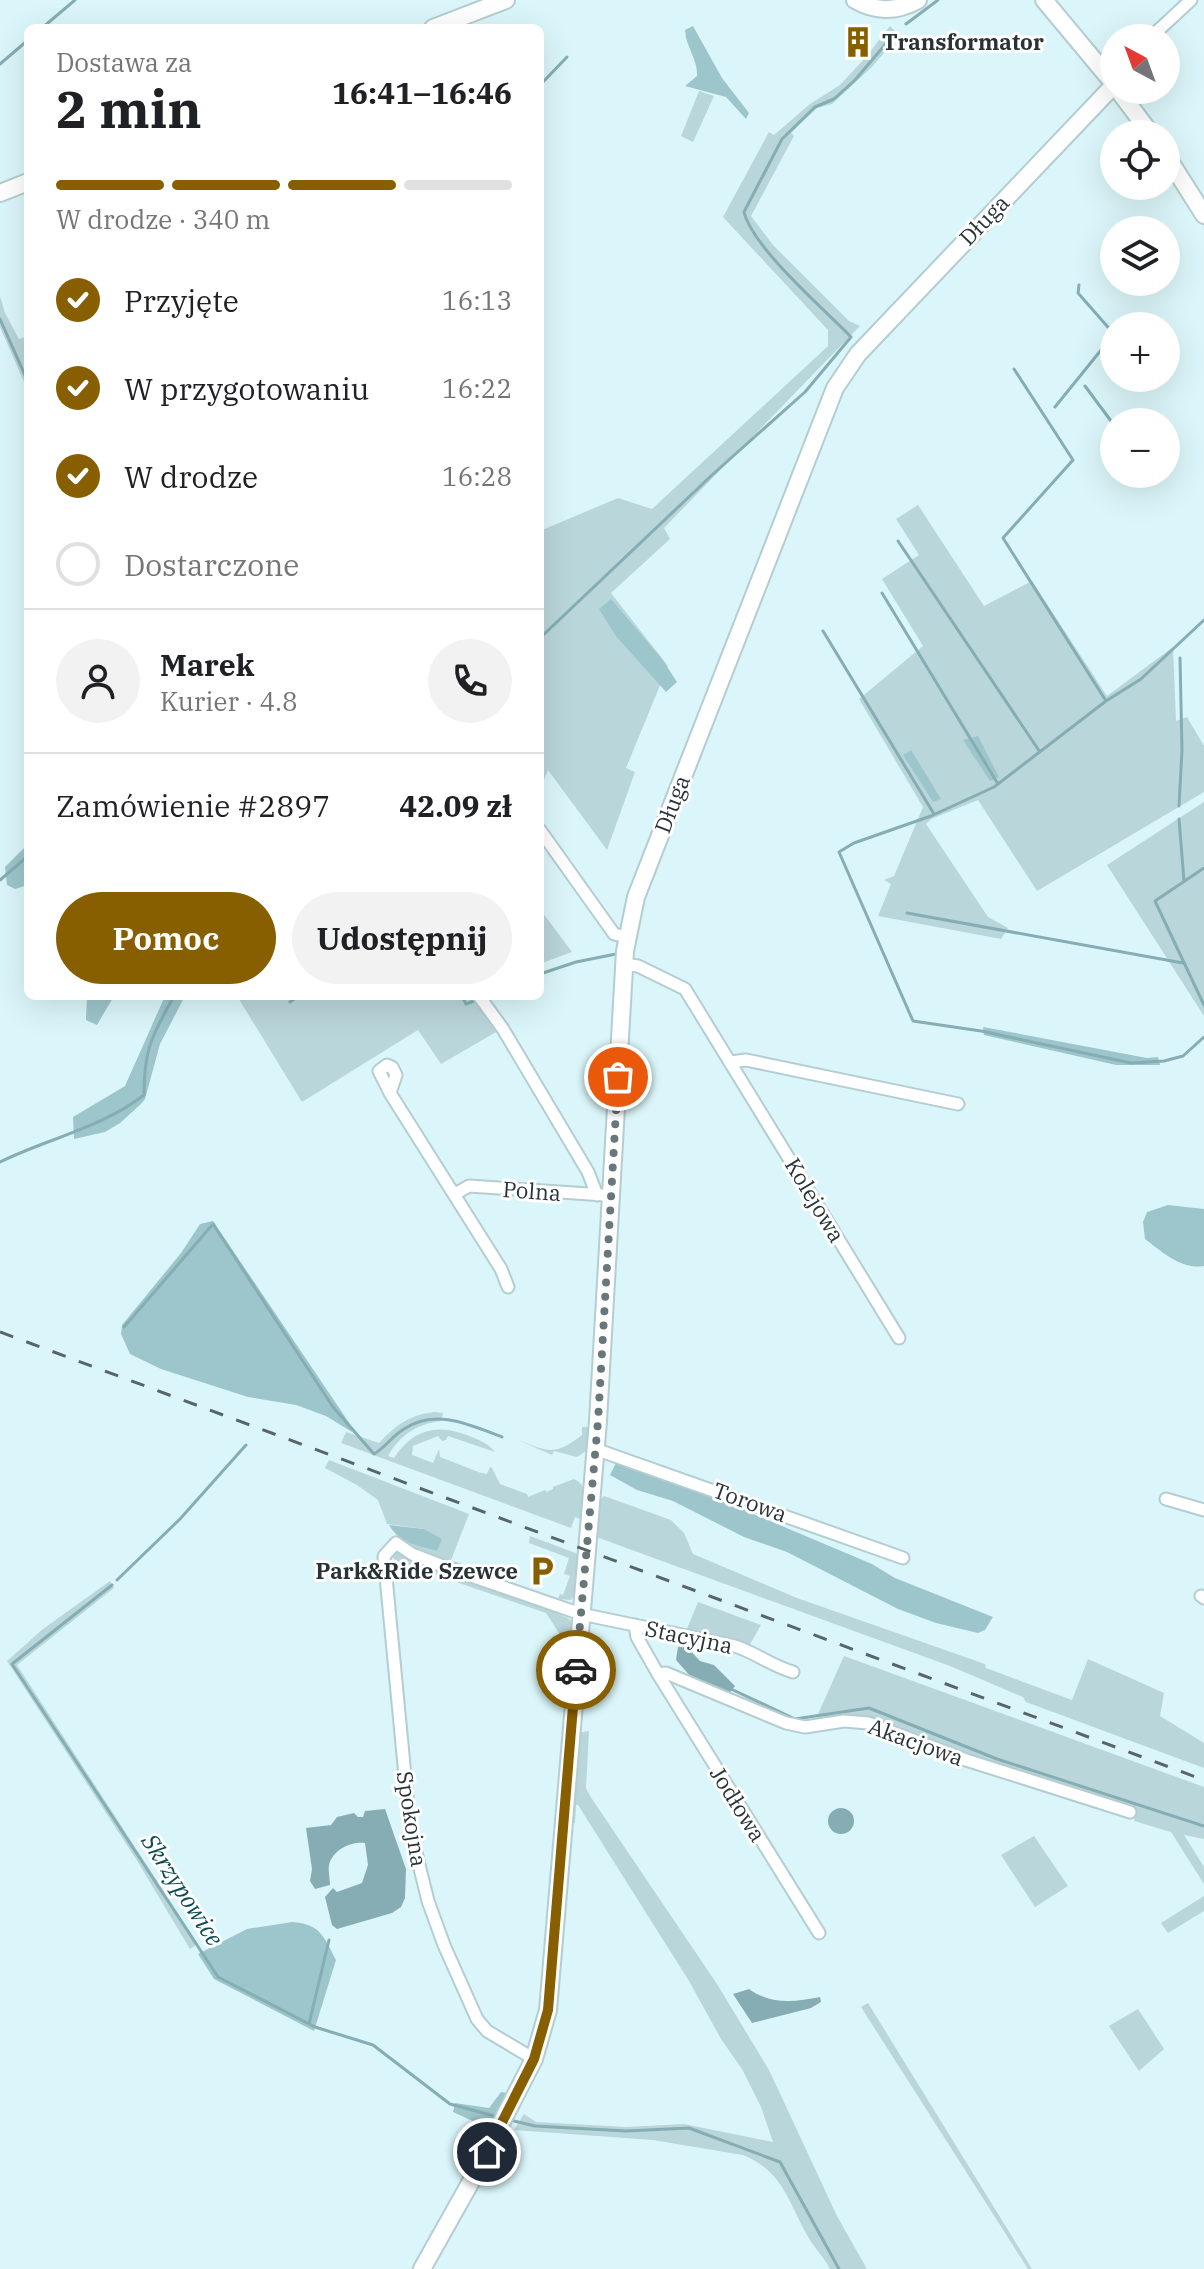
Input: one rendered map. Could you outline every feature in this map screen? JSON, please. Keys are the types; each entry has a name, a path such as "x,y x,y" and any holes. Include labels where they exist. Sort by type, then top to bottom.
{"street":[{"path":"443,24 506,0"},
{"path":"855,0 885,10 899,9 918,0"},
{"path":"1044,0 1100,66"},
{"path":"1165,24 1191,0"},
{"name":"Długa","path":"422,2269 534,2059 543,2032 551,1987 595,1449 604,1195 624,964 636,897 835,388 858,354 1100,97"},
{"path":"1180,177 1204,215"},
{"path":"0,193 24,184"},
{"path":"544,836 612,931 627,937"},
{"name":"Kolejowa","path":"624,964 638,966 685,989 899,1338"},
{"path":"482,1000 503,1029 604,1195"},
{"path":"731,1062 746,1060 958,1104"},
{"path":"390,1093 501,1269 508,1287"},
{"name":"Polna","path":"455,1194 469,1186 604,1195"},
{"name":"Torowa","path":"595,1449 903,1558"},
{"path":"1166,1499 1204,1510"},
{"name":"Stacyjna","path":"396,1543 412,1554 581,1614 735,1646 793,1672"},
{"name":"Spokojna","path":"396,1543 384,1556 402,1726 403,1775 410,1828 423,1883 444,1945 477,2019 487,2031 534,2059"},
{"name":"Jodłowa","path":"635,1625 637,1637 658,1674 819,1933"},
{"name":"Akacjowa","path":"658,1674 666,1673 786,1723 805,1727 844,1721 868,1723 966,1760 1130,1812"}],"shaded area":[{"path":"693,26 722,78 749,113 746,119 726,97 685,86 697,76 685,30"},
{"path":"890,26 899,35 872,67 832,104 817,108 791,133 794,136 751,216 773,245 849,321 860,326 664,528 670,539 611,593 668,666 626,768 635,772 607,850 548,770 544,780 544,529 618,498 652,509 828,346 828,330 723,217 769,132 774,135 810,104 840,85"},
{"path":"699,91 714,96 693,142 681,136"},
{"path":"0,296 19,339 24,337 24,382 0,327"},
{"path":"918,505 984,606 1032,581 1107,696 1173,647 1176,721 1187,717 1204,746 1204,792 1037,891 978,800 931,819 926,824 988,917 1008,928 1001,939 878,916 891,884 884,880 894,876 923,807 859,699 923,646 882,579 919,555 896,519"},
{"path":"611,599 662,659 677,682 666,692 615,635 599,609"},
{"path":"978,736 999,777 990,781 963,740"},
{"path":"911,750 941,799 933,802 903,755"},
{"path":"1204,802 1204,1016 1107,865"},
{"path":"24,848 24,886 15,889 7,885 5,867"},
{"path":"544,914 572,952 544,962"},
{"path":"87,1000 112,1000 97,1025 86,1020"},
{"path":"163,1000 183,1000 160,1044 145,1099 120,1123 105,1132 74,1139 73,1117 125,1086"},
{"path":"239,1000 489,1000 504,1021 498,1031 441,1064 418,1030 302,1102"},
{"path":"983,1027 1147,1058 1158,1057 1160,1065 1116,1065 984,1035"},
{"path":"1168,1205 1204,1209 1204,1266 1180,1263 1145,1239 1143,1222 1147,1212"},
{"path":"213,1221 350,1424 352,1432 326,1416 296,1405 248,1397 161,1369 130,1354 121,1334 122,1325 181,1253 200,1224"},
{"path":"434,1412 443,1413 441,1421 410,1432 388,1456 394,1458 417,1435 435,1430 456,1431 486,1444 495,1452 448,1436 442,1441 438,1436 413,1446 412,1455 433,1463 439,1449 440,1457 481,1473 487,1474 490,1467 500,1484 528,1497 574,1479 584,1491 582,1520 575,1517 571,1528 341,1443 346,1432 379,1443 404,1422"},
{"path":"582,1427 588,1427 586,1451 577,1457 554,1451 552,1455 518,1440 545,1449 558,1449 582,1435"},
{"path":"329,1460 469,1514 451,1560 489,1574 487,1579 414,1550 410,1544 437,1551 424,1529 387,1524 378,1500 325,1468"},
{"path":"616,1463 687,1486 872,1564 895,1578 993,1617 985,1630 978,1633 936,1623 898,1609 787,1552 744,1537 673,1501 637,1490 610,1475"},
{"path":"604,1496 671,1520 684,1533 693,1554 797,1598 985,1664 986,1668 1072,1700 1088,1659 1164,1693 1160,1716 1204,1743 1204,1768 1026,1702 1023,1697 950,1666 599,1538 596,1541 599,1501"},
{"path":"389,1525 424,1529 442,1539 437,1551 423,1548 404,1540"},
{"path":"530,1536 578,1554 576,1592 571,1600 558,1599 560,1594 563,1595 570,1576 564,1574 569,1558 529,1543"},
{"path":"396,1547 556,1610 573,1623 571,1649 567,1649 546,1613 398,1562 390,1555"},
{"path":"110,1581 114,1588 17,1665 198,1944 190,1949 136,1859 7,1661 43,1629"},
{"path":"698,1602 761,1625 749,1646 686,1631"},
{"path":"686,1646 700,1661 714,1665 735,1686 728,1695 692,1678 676,1660 678,1647"},
{"path":"844,1656 1204,1787 1204,1839 1184,1835 1204,1867 1204,1884 1171,1832 1134,1821 1136,1812 859,1715 815,1721"},
{"path":"589,1731 586,1788 590,1796 717,1984 769,2070 837,2216 867,2269 830,2269 778,2182 769,2171 743,2155 653,2140 514,2130 524,2114 536,2122 626,2127 684,2124 773,2142 761,2107 742,2069 578,1805 575,1823 570,1823 577,1733"},
{"path":"841,1808 851,1811 854,1821 851,1831 841,1834 831,1831 828,1821 831,1811"},
{"path":"385,1809 406,1869 405,1898 401,1907 392,1913 337,1929 332,1925 325,1897 333,1888 337,1892 362,1883 368,1865 365,1843 354,1843 339,1850 329,1865 330,1885 315,1889 310,1881 312,1869 306,1828 331,1825 337,1817 354,1813 363,1817 365,1811"},
{"path":"1034,1836 1068,1886 1035,1907 1001,1855"},
{"path":"1204,1896 1204,1911 1168,1933 1161,1923"},
{"path":"292,1922 316,1929 336,1960 314,2031 214,1979 198,1954 247,1929"},
{"path":"749,1989 775,2000 820,1997 821,2002 811,2008 752,2023 733,1994"},
{"path":"868,2003 1032,2269 1028,2269 861,2007"},
{"path":"1138,2009 1164,2049 1139,2071 1109,2026"},
{"path":"501,2092 510,2093 494,2125 488,2128 453,2112 455,2103 489,2108"}],"waterway":[{"path":"47,24 75,0"},
{"path":"906,24 938,0"},
{"path":"544,634 712,475 805,392 851,337 774,260 750,227 744,212 782,139 815,107 834,99 855,80 895,33"},
{"path":"0,64 24,43"},
{"path":"544,81 567,57"},
{"path":"1055,407 1114,334 1078,293 1079,285"},
{"path":"0,319 24,373"},
{"path":"1014,369 1073,460 1003,538 1106,701 994,787 931,816 854,843 839,852 913,1021 981,1031 1131,1063 1164,1061 1183,1056 1204,1037"},
{"path":"1085,386 1101,408"},
{"path":"898,541 1040,752"},
{"path":"882,593 998,784"},
{"path":"1106,701 1141,679 1204,620"},
{"path":"823,631 934,814"},
{"path":"1179,806 1182,750 1180,658"},
{"path":"1179,819 1184,881"},
{"path":"0,880 24,859"},
{"path":"1204,868 1155,901 1204,1005"},
{"path":"907,913 1183,963"},
{"path":"544,973 616,954"},
{"path":"0,1162 111,1116 144,1095 151,1043 172,1000"},
{"path":"464,1000 466,1004 474,1001"},
{"path":"124,1327 213,1224 333,1407 374,1454 404,1429 428,1420 453,1421 502,1437"},
{"name":"Skrzypowice","path":"117,1580 180,1519 246,1445"},
{"name":"Skrzypowice","path":"112,1585 12,1664 218,1977 315,2027 373,2045 450,2104 498,2117"},
{"path":"731,1689 795,1719 869,1708 997,1759 1204,1826"},
{"path":"309,2024 329,1940"},
{"name":"Skrzypowice","path":"514,2121 535,2126 626,2131 689,2128 780,2162 839,2269"}],"railway":[{"path":"0,1332 1204,1780"}],"way so far":[{"path":"576,1670 598,1421 618,1077"}],"place":[{"name":"Transformator","path":"858,42"},
{"name":"Park&Ride Szewce","path":"542,1571"}],"route":[{"path":"487,2152 534,2059 548,2010 576,1670"}]}
